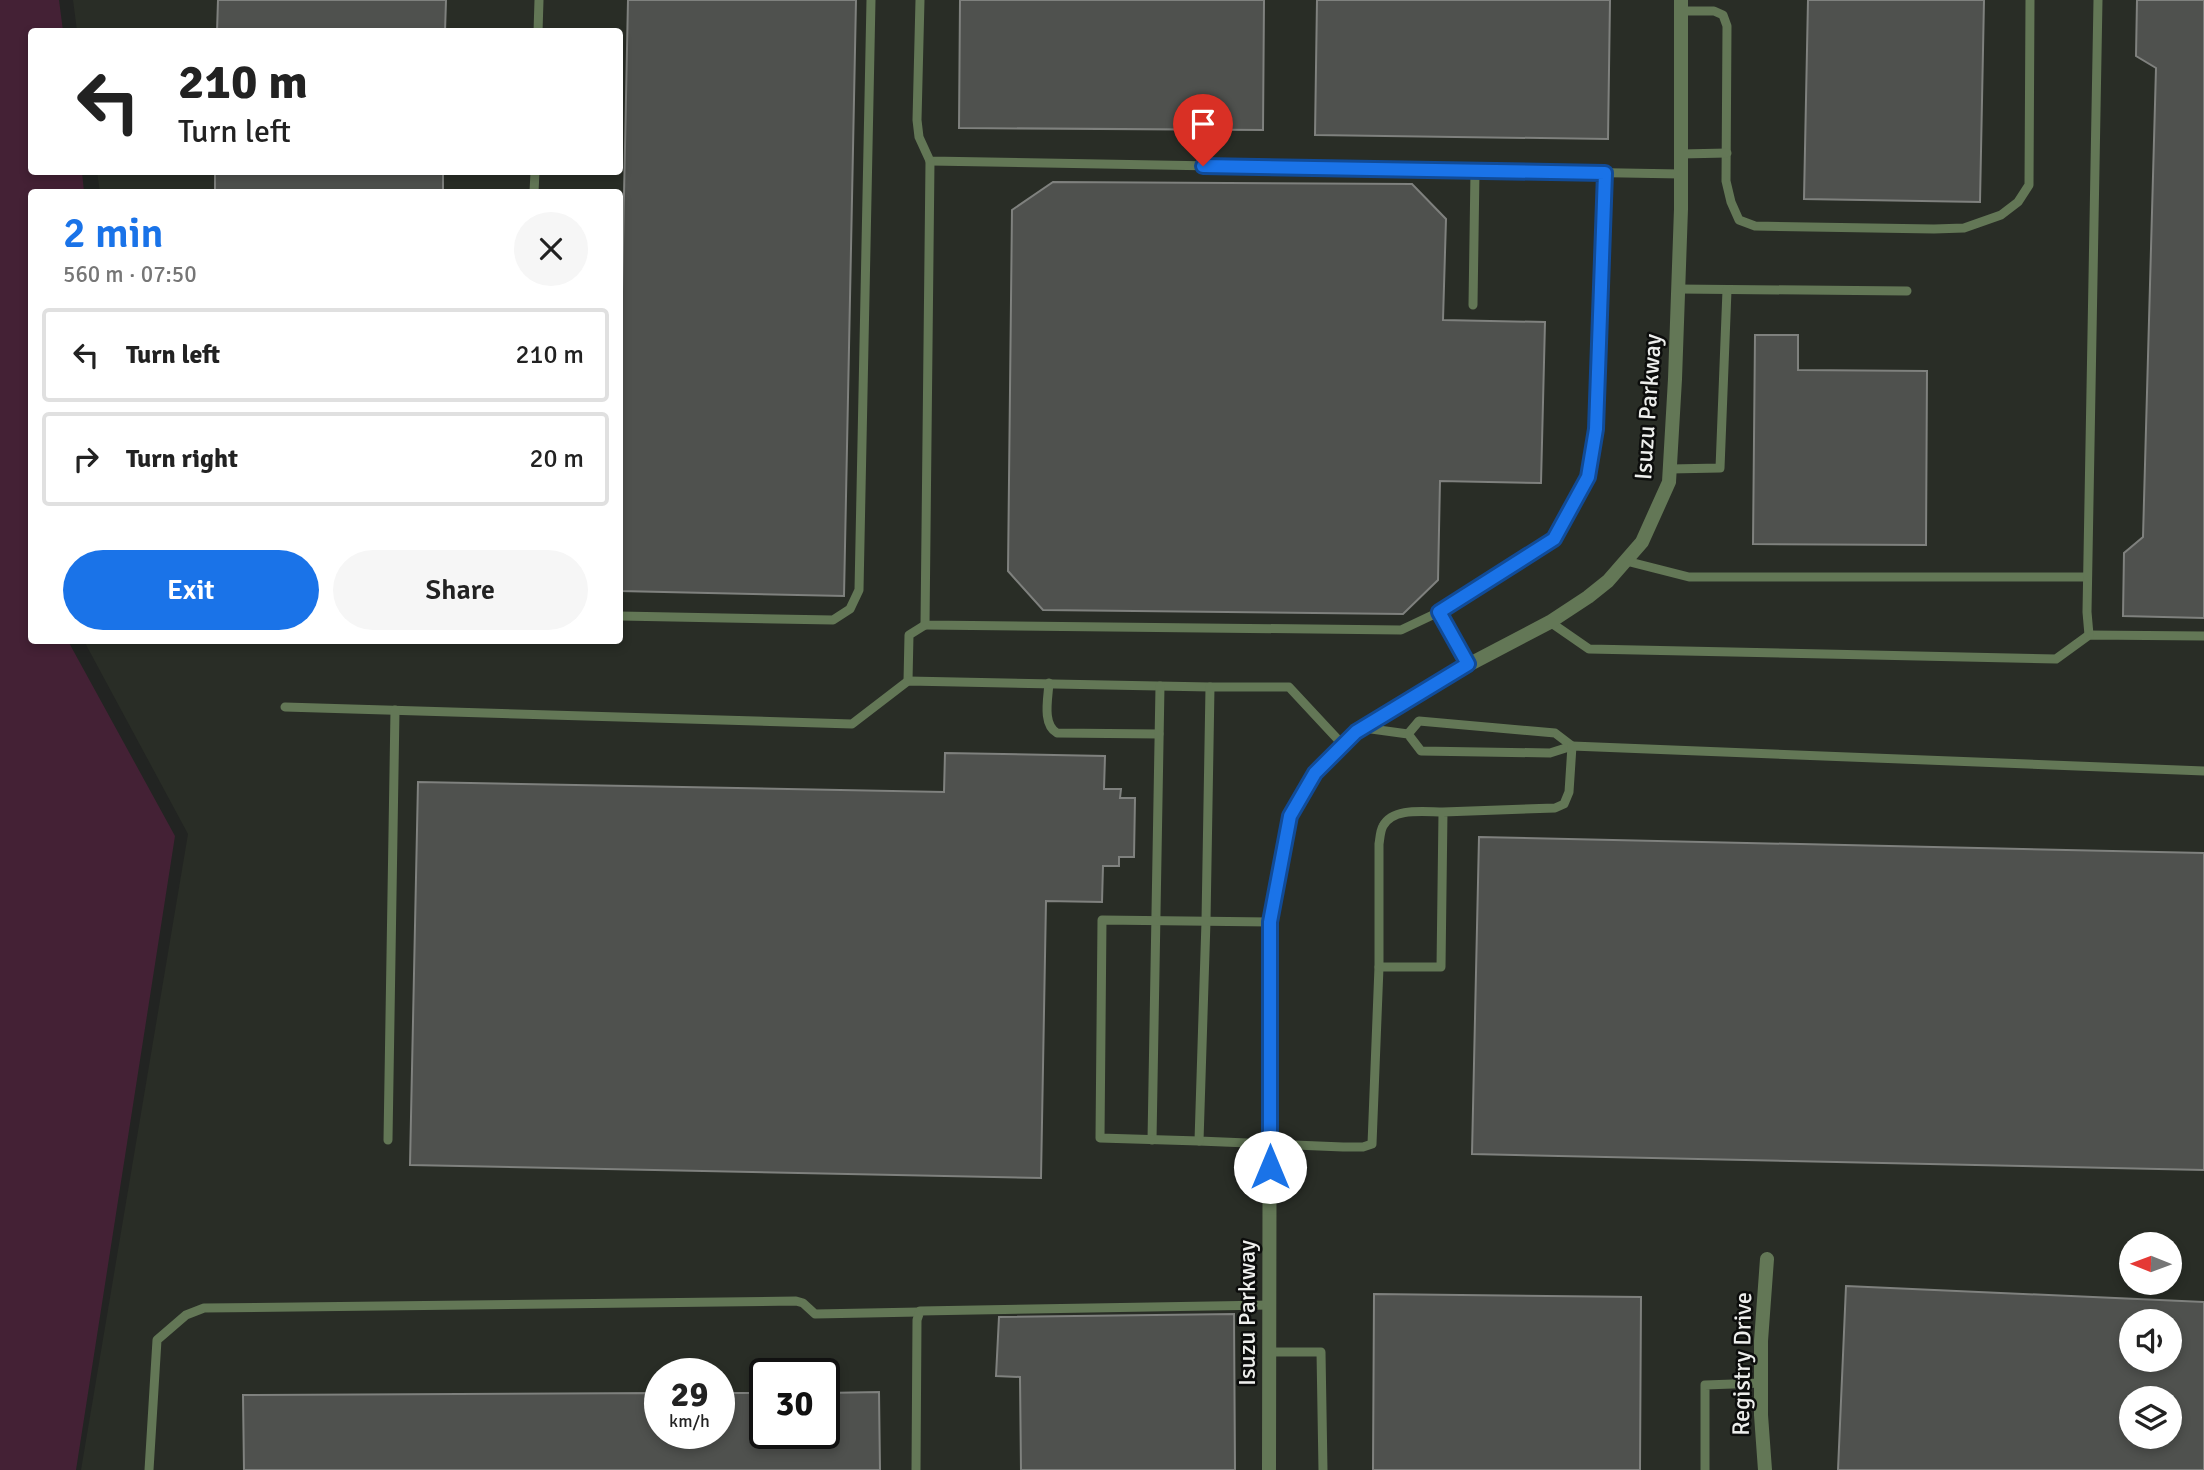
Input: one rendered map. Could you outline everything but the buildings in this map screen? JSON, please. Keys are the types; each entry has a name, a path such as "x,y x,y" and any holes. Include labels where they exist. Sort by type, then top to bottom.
{"street":[{"name":"Isuzu Parkway","path":"1269,1470 1270,922 1290,816 1315,773 1364,727 1468,664 1550,622 1598,589 1642,542 1669,482 1670,469 1681,174 1681,5"},
{"name":"Registry Drive","path":"1765,1470 1760,1341 1767,1259"}],"lane":[{"path":"538,28 539,0"},
{"path":"623,616 833,620 850,609 859,590 871,0"},
{"path":"920,0 917,120 919,137 930,162 925,625"},
{"path":"1681,5 1723,15 1727,26 1726,181 1739,220 1755,226 1934,229 1964,228 2001,215 2018,202 2029,185 2030,0"},
{"path":"2089,635 2087,577 2098,0"},
{"path":"1681,154 1727,153"},
{"path":"930,162 1681,174"},
{"path":"1473,305 1475,171"},
{"path":"908,681 909,635 925,625 1401,629 1439,612 1554,539 1588,477 1596,429 1605,173"},
{"path":"1678,289 1907,291"},
{"path":"1670,469 1720,468 1727,290"},
{"path":"1626,561 1689,578 2087,577"},
{"path":"1439,612 1468,664"},
{"path":"1550,622 1588,649 2056,659 2089,635 2204,636"},
{"path":"285,707 852,724 908,681 1289,687 1343,745"},
{"path":"1049,683 1048,722 1050,729 1057,733 1159,734"},
{"path":"1152,1140 1160,686"},
{"path":"1199,1142 1210,687"},
{"path":"388,1140 395,710"},
{"path":"1408,734 1419,722 1432,722 1555,733 1572,746"},
{"path":"1364,727 1408,734 1420,751 1550,753 1572,746 2204,771"},
{"path":"1270,922 1102,920 1100,1138 1353,1147 1373,1144 1379,967 1379,844 1383,827 1390,818 1402,813 1555,808 1564,804 1569,792 1572,746"},
{"path":"1379,967 1441,967 1443,812"},
{"path":"149,1470 157,1340 186,1315 204,1308 796,1301 803,1303 816,1314 1270,1305"},
{"path":"916,1470 919,1311"},
{"path":"1270,1352 1321,1352 1323,1470"},
{"path":"1705,1470 1705,1385 1761,1383"}],"shaded area":[{"path":"0,0 59,0 63,28 28,28 28,175 82,175 84,189 28,189 28,644 70,644 175,836 76,1470 0,1470"},
{"path":"73,0 2204,0 2204,1470 81,1470 188,834 86,644 623,644 623,189 100,189 97,175 623,175 623,28 77,28"}],"route":[{"path":"1203,166 1605,173 1596,429 1588,477 1554,539 1439,612 1468,664 1356,732 1315,773 1290,816 1270,922 1270,1167"}]}
